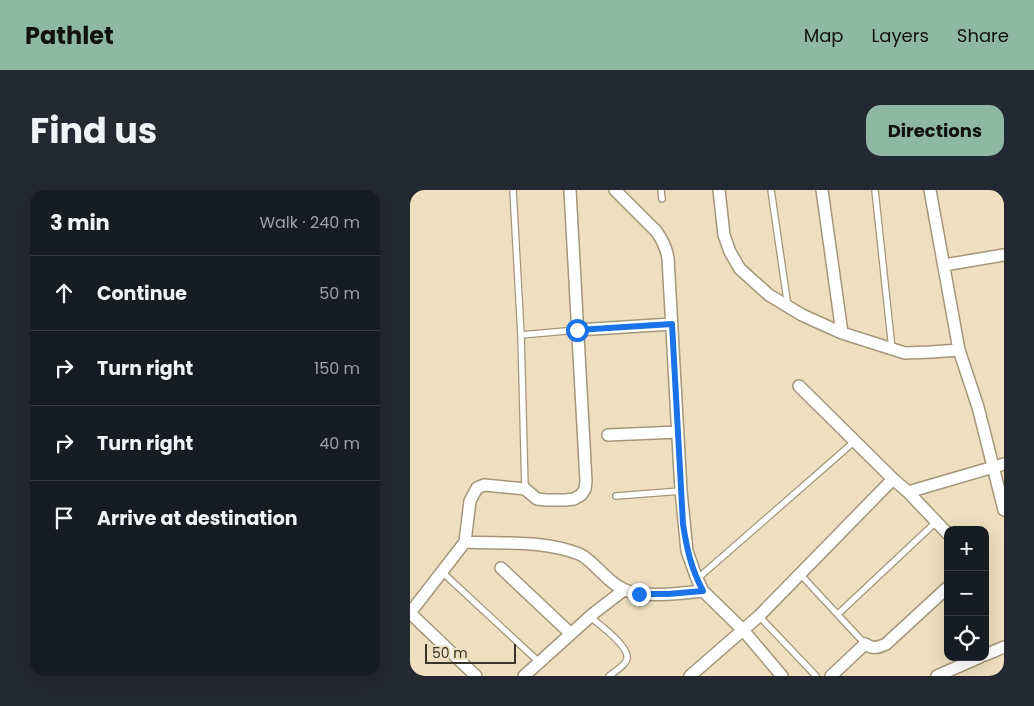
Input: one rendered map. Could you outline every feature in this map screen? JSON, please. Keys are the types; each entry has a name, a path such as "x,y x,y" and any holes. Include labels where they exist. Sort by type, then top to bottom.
{"street":[{"path":"476,676 410,613 465,542 470,501 477,488 484,485 524,489 537,498 546,500 574,499 585,489 570,190"},
{"path":"615,190 656,230 662,238 668,258 681,491 687,551 703,591 743,630 782,676"},
{"path":"719,190 724,235 730,252 740,269 788,308 842,333 906,353 959,350"},
{"path":"822,190 842,333"},
{"path":"930,190 959,350 999,465 1004,510"},
{"path":"944,264 1004,255"},
{"path":"577,330 672,324"},
{"path":"799,386 908,492 944,530"},
{"path":"608,435 678,432"},
{"path":"908,492 999,465"},
{"path":"696,674 759,616 893,479"},
{"path":"465,542 546,545 565,549 581,554 624,590 639,594 703,591"},
{"path":"501,568 571,634"},
{"path":"524,676 590,617 624,590"},
{"path":"832,676 865,644 871,648 878,648 886,644 944,591"},
{"path":"989,653 1004,647"},
{"path":"938,676 971,661"}],"lane":[{"path":"513,190 521,335 524,489"},
{"path":"661,190 662,199"},
{"path":"771,190 788,308"},
{"path":"875,190 892,348"},
{"path":"521,335 577,330"},
{"path":"697,579 855,440"},
{"path":"616,496 681,491"},
{"path":"838,614 936,522"},
{"path":"442,572 540,662"},
{"path":"800,574 865,644"},
{"path":"759,616 816,676"},
{"path":"590,617 622,646 627,654 626,662 610,676"}],"route":[{"path":"577,330 672,324 683,524 687,551 703,591 639,594"}]}
